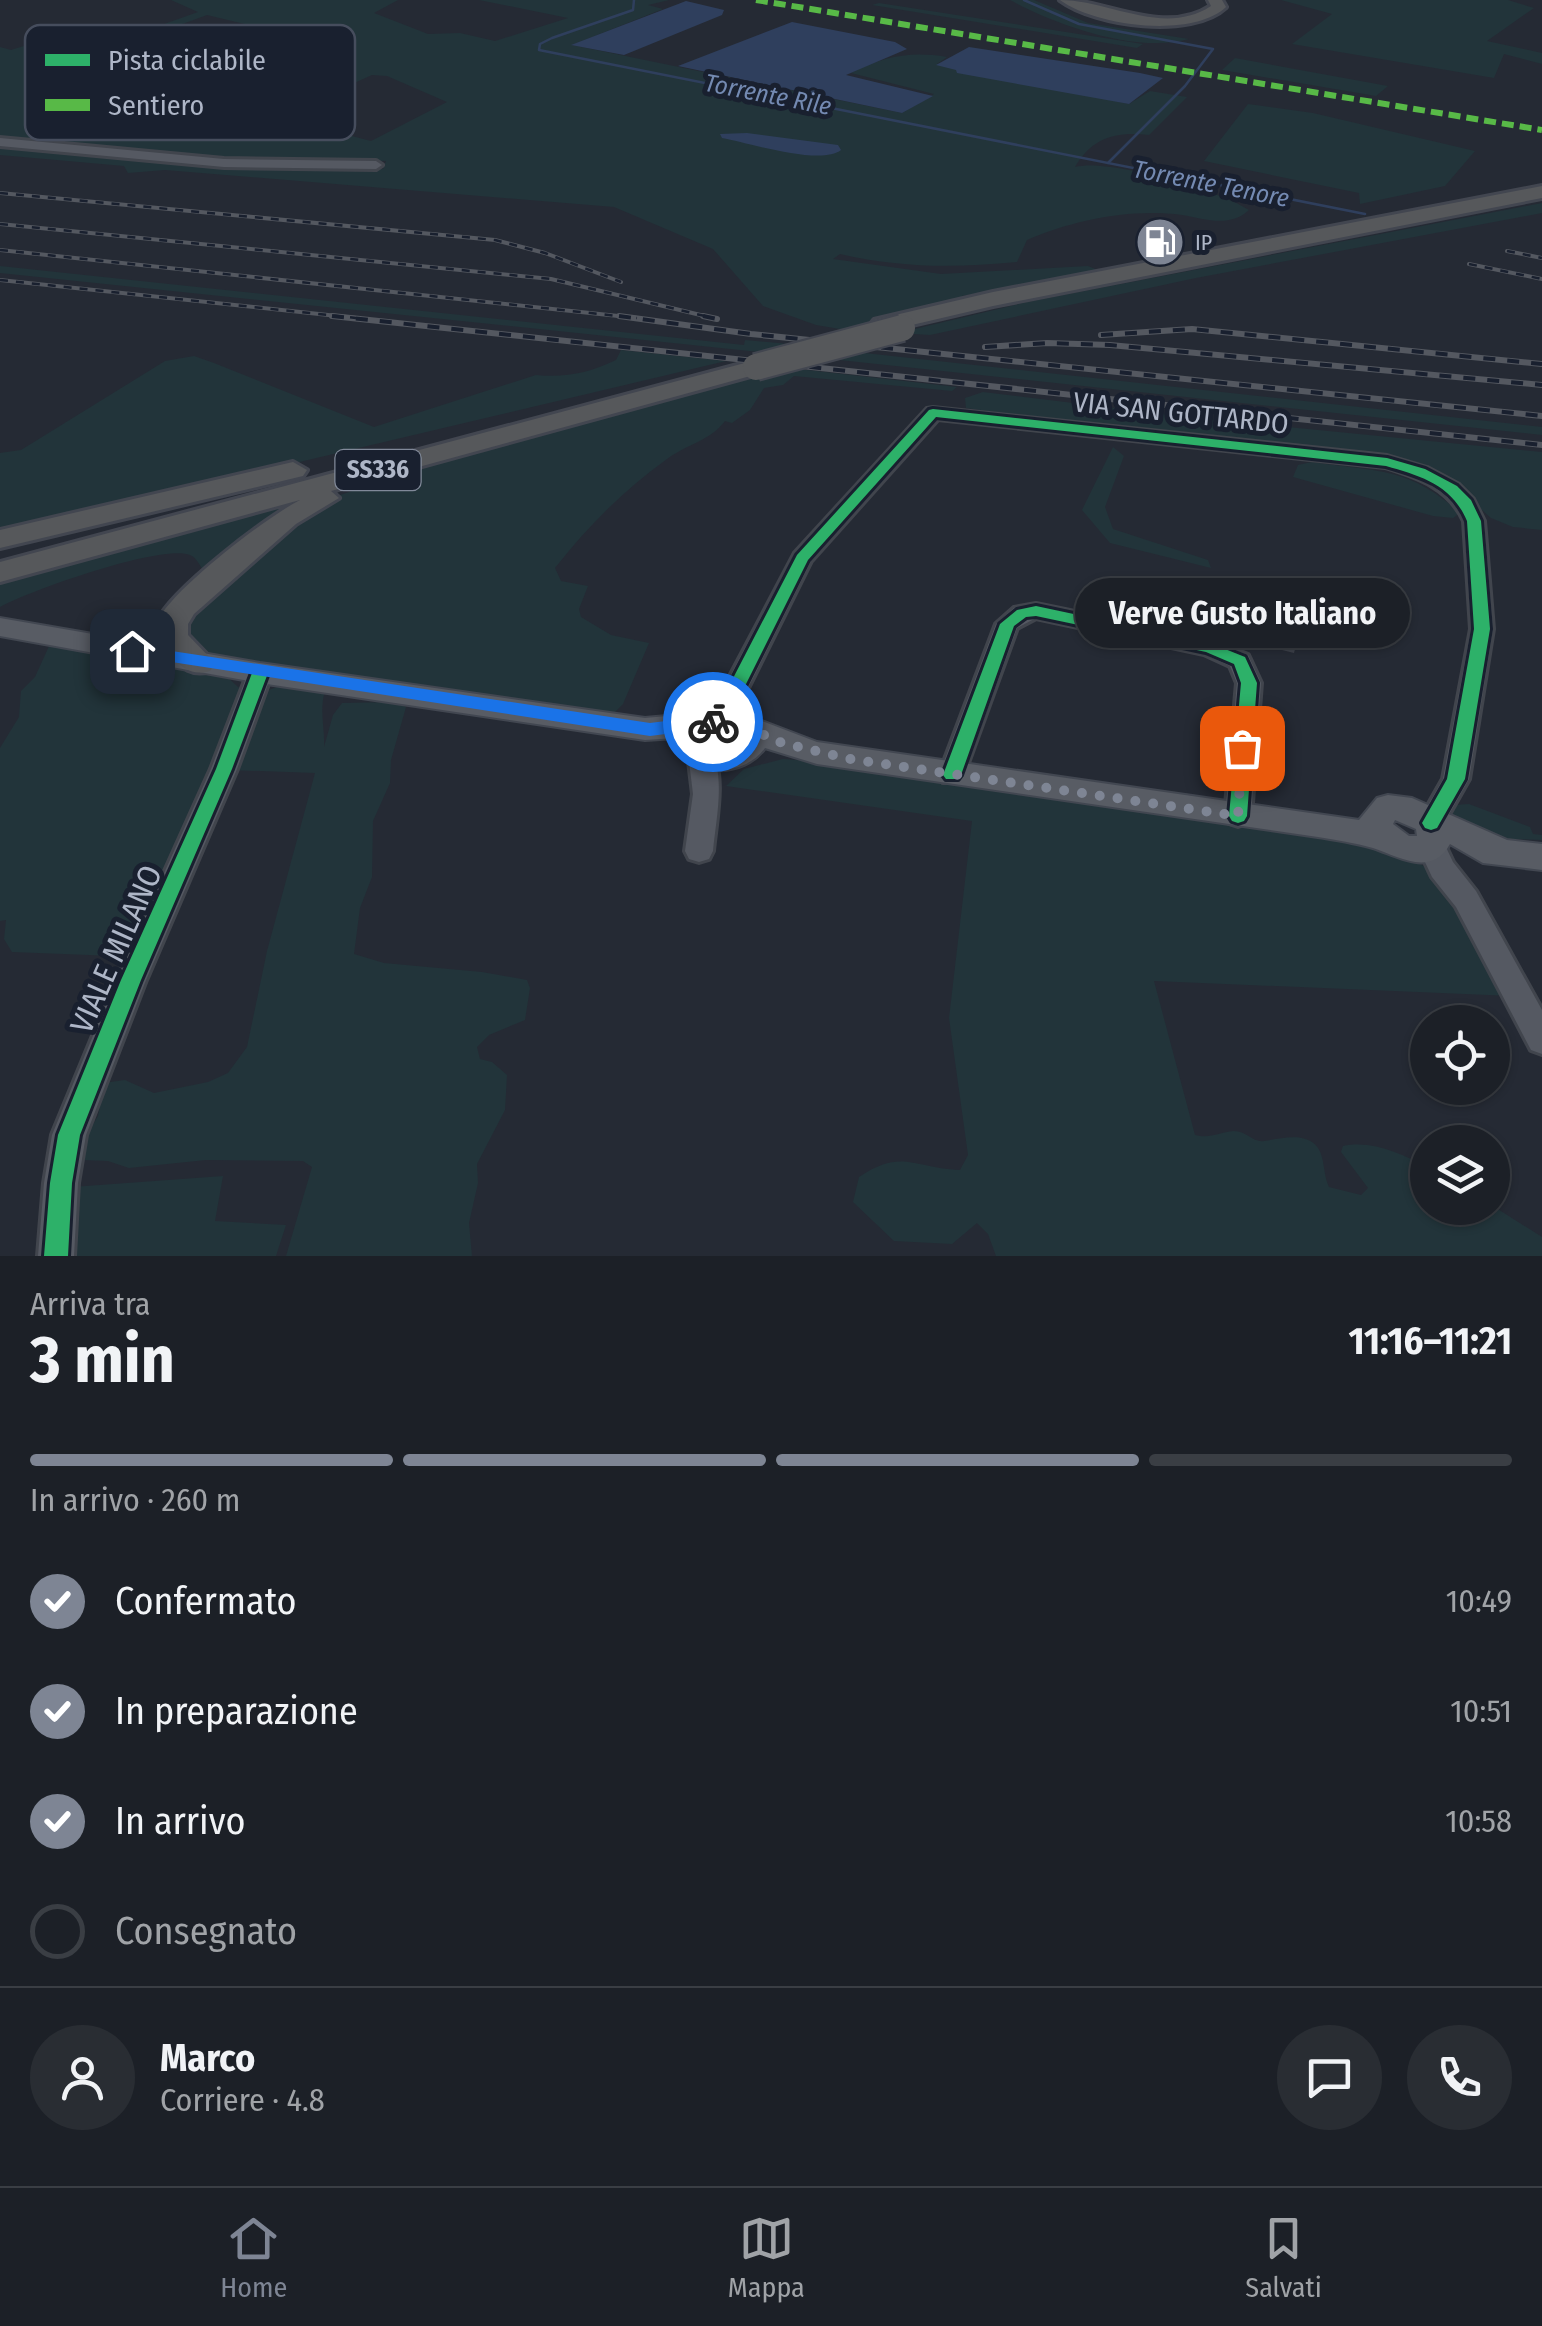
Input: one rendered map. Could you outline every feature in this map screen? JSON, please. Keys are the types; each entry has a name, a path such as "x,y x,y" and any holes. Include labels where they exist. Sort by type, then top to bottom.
{"highway":[{"path":"1068,0 1118,16 1170,20 1214,6"},
{"name":"SS336","path":"0,572 892,326 1533,197"},
{"path":"0,539 555,417"},
{"path":"198,663 172,638 172,624 183,607 286,518 372,481 555,417"},
{"name":"SS336","path":"0,561 555,417"}],"main road":[{"path":"0,627 260,673 726,738 952,775 1236,796 1318,824 1414,820 1498,850 1542,856"}],"street":[{"path":"0,140 160,156 376,165 320,167 157,159 0,140"},
{"name":"VIA SAN GOTTARDO","path":"726,738 738,686 802,558 933,412 1375,460 1408,467 1443,483 1466,502 1474,521 1482,629 1456,779 1414,820"},
{"path":"952,775 1006,624 1022,613 1036,611 1210,648 1240,660 1249,682 1236,796"},
{"name":"VIALE MILANO","path":"56,1256 69,1135 131,980 231,753 260,673"},
{"path":"698,852 706,794 726,738"},
{"path":"1414,820 1442,869 1466,899 1542,1040"}],"shaded area":[{"path":"171,0 398,0 374,13 428,34 460,33 495,41 568,18 479,0 669,0 648,5 663,9 572,45 902,113 934,94 851,73 898,56 934,55 947,57 937,64 1129,104 1150,91 1187,97 1149,135 1106,138 1089,149 1075,167 1136,171 1214,194 1249,210 1226,221 1143,213 1083,221 1027,240 1017,262 928,266 840,254 833,259 941,274 1088,266 1100,271 962,296 960,301 846,330 816,325 763,306 713,249 614,207 165,170 128,173 124,166 0,155 0,144 260,169 383,169 386,161 215,158 31,140 355,140 355,137 371,141 447,102 387,76 372,75 355,83 355,25 249,25 207,15 180,25 161,25 198,12"},
{"path":"1010,0 1034,0 1088,23 1189,39 1168,43 1122,40 1050,19"},
{"path":"1281,0 1508,0 1534,8 1487,41 1542,53 1542,64 1504,54 1494,78 1292,44 1332,14"},
{"path":"872,5 1143,44 1137,48"},
{"path":"25,46 25,139 0,137 0,47 11,50"},
{"path":"1235,58 1388,86 1376,96 1222,70"},
{"path":"1248,104 1313,113 1475,151 1445,186 1360,204 1359,193 1204,161"},
{"path":"1542,203 1542,213 1196,278 930,335 898,333 1027,302"},
{"path":"0,266 744,345 745,340 789,344 759,352 0,273"},
{"path":"621,350 726,361 0,533 0,453 21,450 165,361 194,356 374,427 536,375 586,371 616,360"},
{"path":"837,350 1542,427 1542,435 811,357"},
{"path":"781,367 957,387 952,391 794,376 783,385 764,388 750,410 732,423 725,421 667,459 607,509 555,568 561,581 588,586 579,609 581,617 611,635 649,643 623,704 614,713 244,662 197,652 187,646 181,619 263,539 329,499 426,465"},
{"path":"983,392 1196,418 1542,452 1542,530 1513,527 1491,518 1473,502 1412,467 1192,433 1082,424 966,408 965,398"},
{"path":"1113,447 1124,456 1105,507 1113,529 1208,560 1211,568 1110,543 1082,510"},
{"path":"1312,462 1374,470 1407,479 1460,513 1453,518 1433,516 1293,477 1298,465"},
{"path":"309,495 205,573 190,555 152,556 65,581 0,607 0,581"},
{"path":"50,644 227,677 247,695 166,878 114,956 12,952 4,939 6,920 0,921 0,748 19,717 21,691 35,677"},
{"path":"277,687 325,691 324,747 333,715 342,703 392,702 406,707 391,760 390,783 373,821 372,877 360,908 354,954 384,963 527,980 530,988 525,1020 489,1035 477,1047 480,1059 492,1062 507,1075 505,1110 477,1164 478,1183 469,1223 472,1256 286,1256 312,1167 303,1161 206,1160 129,1168 108,1161 83,1160 76,1154 98,1116 104,1083 125,1080 154,1093 208,1082 228,1073 247,1047 267,951 315,773 230,770 263,692"},
{"path":"783,759 947,777 1335,838 1419,863 1439,876 1512,996 1154,981 1195,1135 1234,1131 1260,1141 1307,1139 1320,1152 1329,1187 1361,1195 1368,1188 1341,1152 1343,1146 1387,1149 1410,1158 1410,1225 1510,1225 1510,1217 1542,1237 1542,1256 996,1256 988,1234 977,1223 952,1244 894,1241 853,1202 859,1177 886,1163 897,1162 960,1170 968,1155 949,1018 972,821 726,786 744,769"},
{"path":"1469,804 1530,827 1533,834 1542,835 1542,840 1488,838 1447,815 1454,805"},
{"path":"223,1176 215,1221 286,1225 276,1256 70,1256 72,1187"}],"water":[{"path":"686,1 724,10 722,15 624,55 571,45"},
{"path":"792,22 895,42 907,49 846,75 933,96 902,113 678,66"},
{"path":"969,47 1163,78 1129,104 957,73 936,65"},
{"path":"747,133 838,145 841,150 818,156 802,155 722,138 720,134"}],"building":[{"path":"1220,600 1292,619 1290,623 1301,626 1294,653 1211,632"}],"waterway":[{"name":"Torrente Rile","path":"634,0 633,10 552,38 540,44 539,50 1108,163"},
{"name":"Torrente Tenore","path":"1024,0 1079,24 1213,49 1185,86 1108,163"},
{"name":"Torrente Tenore","path":"1108,163 1365,214"}],"railway":[{"path":"0,193 495,240 545,253 621,282"},
{"path":"0,224 551,279 713,318"},
{"path":"0,250 622,316"},
{"path":"1507,251 1542,258"},
{"path":"1469,264 1542,279"},
{"path":"0,280 356,318"},
{"path":"332,316 1542,445"},
{"path":"622,316 637,318"},
{"path":"622,316 751,334 1542,416"},
{"path":"703,316 717,319"},
{"path":"1101,335 1192,329 1542,364"},
{"path":"985,347 1047,343 1110,345 1542,385"}],"marked path":[{"path":"756,0 1542,130"}],"cycle path":[{"path":"711,722 737,686 802,558 933,413 1387,462 1420,472 1452,489 1466,503 1474,521 1482,629 1456,779 1431,823"},
{"path":"952,775 1007,624 1022,613 1036,611 1210,648 1240,661 1249,683 1238,816"},
{"path":"56,1256 69,1135 131,980 224,769 260,673"}],"way so far":[{"path":"713,722 733,721 782,743 882,765 1238,816 1242,748"}],"place":[{"name":"IP","path":"1160,242"},
{"name":"Verve Gusto Italiano","path":"1242,748"}],"route":[{"path":"132,651 650,730 713,722"}]}
